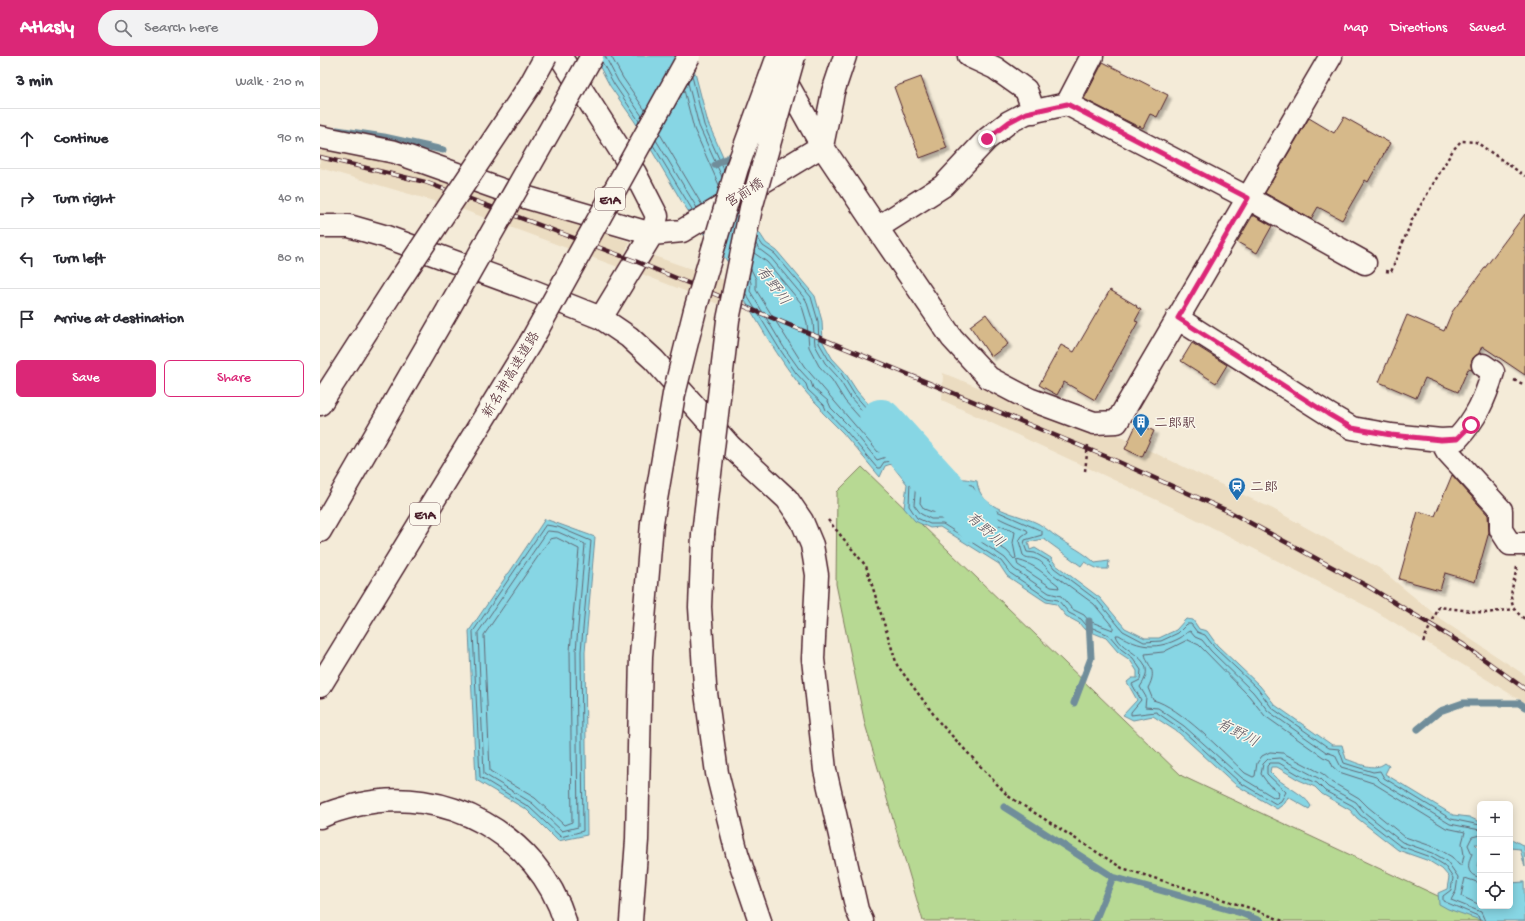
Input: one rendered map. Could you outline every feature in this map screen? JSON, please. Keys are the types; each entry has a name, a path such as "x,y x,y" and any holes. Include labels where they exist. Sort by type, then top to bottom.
{"main road":[{"path":"320,404 394,289 530,85 546,56"},
{"path":"560,56 638,179 657,216 652,234 601,318"},
{"path":"320,531 592,56"},
{"name":"新名神高速道路","path":"320,686 530,342 690,56"},
{"path":"771,56 814,150 877,228 952,338 989,378 1029,399 1094,423 1117,422 1331,56"},
{"path":"631,921 637,840 641,656 652,523 674,394 695,310 737,168 778,56"},
{"path":"760,921 737,853 717,773 704,686 700,607 704,534 728,320 751,208 794,56"},
{"path":"814,150 845,56"},
{"path":"969,56 995,68 1026,90 1034,112"},
{"path":"1067,104 1092,56"},
{"path":"877,228 943,186 987,139 1009,122 1026,113 1067,104 1248,198 1365,263"},
{"path":"320,137 396,152 511,193 652,234"},
{"name":"宮前橋","path":"652,234 682,231 814,150"},
{"path":"320,226 349,226 384,236 601,318 629,337 654,360 730,446 787,500 802,522 812,545 817,575 813,660 825,770 857,910 862,921"},
{"path":"320,391 394,289"},
{"path":"1178,318 1352,428 1391,435 1441,440 1457,439 1471,425 1483,400 1493,372 1483,365"},
{"path":"1441,440 1447,451 1501,510 1502,530 1510,544 1523,544"},
{"path":"320,817 331,812 376,800 413,800 450,807 483,822 511,841 538,867 559,901 566,921"}],"path":[{"path":"1365,263 1374,268 1391,272 1412,220 1452,150 1461,141 1476,142 1525,176"},
{"path":"827,518 866,566 897,665 940,723 1008,796 1122,868 1253,909 1283,921"},
{"path":"1523,544 1511,603 1515,612 1525,619"},
{"path":"1423,642 1438,607 1486,613 1514,609"}],"shaded area":[{"path":"320,148 399,161 630,242 618,267 461,209 320,168"},
{"path":"651,255 726,281 731,309 639,273"},
{"path":"943,373 1000,396 1106,430 1273,509 1379,568 1443,621 1525,675 1525,703 1372,609 1174,508 942,400"}],"green space":[{"path":"862,467 1182,776 1455,904 1505,921 923,921 865,724 836,584 837,492"}],"water":[{"path":"594,56 686,56 694,69 708,123 753,223 766,243 777,251 815,296 822,321 823,342 832,358 844,371 857,391 905,446 924,462 921,469 928,477 947,487 950,483 957,479 977,481 979,491 992,505 1001,510 1039,524 1095,563 1109,561 1108,569 1098,569 1084,562 1081,566 1044,539 1028,542 1030,550 1035,548 1051,558 1056,565 1100,598 1125,628 1145,638 1159,638 1176,630 1186,619 1193,620 1199,629 1207,631 1217,645 1260,686 1275,705 1332,745 1342,745 1346,759 1371,767 1381,766 1385,763 1389,766 1385,774 1453,815 1469,817 1477,821 1477,844 1475,844 1477,846 1477,909 1513,909 1513,883 1524,882 1525,921 1483,921 1448,909 1439,904 1438,893 1447,889 1449,877 1442,869 1429,861 1398,850 1357,818 1350,810 1322,794 1315,787 1299,780 1277,767 1271,767 1270,772 1275,777 1303,797 1311,806 1309,809 1288,797 1285,803 1277,809 1236,785 1179,733 1153,716 1133,720 1123,715 1137,700 1127,682 1132,678 1137,678 1137,671 1130,660 1118,652 1106,638 1084,629 1079,623 1066,616 1056,604 1046,602 1007,576 999,564 940,527 930,528 915,521 904,508 907,484 891,464 885,466 880,477 797,382 739,291 742,283 712,239 706,237 682,202 635,122 610,86"},
{"path":"545,519 595,537 585,652 587,835 558,841 527,810 476,780 469,631 505,578 504,577 509,573"},
{"path":"1513,840 1524,846 1525,867 1520,849 1513,848"}],"building":[{"path":"1103,62 1168,95 1157,117 1150,114 1143,128 1084,99"},
{"path":"921,77 947,148 920,158 894,87"},
{"path":"1344,117 1390,143 1368,182 1365,180 1342,220 1318,207 1311,219 1265,193 1309,118 1334,133"},
{"path":"1525,214 1525,375 1482,346 1479,353 1473,358 1471,364 1472,370 1468,369 1458,392 1425,378 1416,398 1379,382 1407,315 1444,331 1452,312"},
{"path":"1253,215 1272,226 1257,253 1237,242"},
{"path":"1110,290 1141,310 1135,321 1138,322 1095,400 1064,382 1057,395 1039,385 1061,345 1074,352"},
{"path":"986,314 1008,344 991,357 970,326"},
{"path":"1192,343 1227,365 1216,383 1181,361"},
{"name":"二郎駅","path":"1137,423 1154,431 1142,457 1125,449"},
{"path":"1452,475 1488,515 1489,532 1475,582 1445,573 1440,590 1399,579 1418,511 1435,516"}],"waterway":[{"path":"337,130 384,137 443,150"},
{"path":"715,165 738,152"},
{"name":"有野川","path":"881,421 951,498 977,521"},
{"path":"1074,703 1091,658 1089,621"},
{"path":"1418,729 1440,711 1463,703 1519,703 1525,707"},
{"path":"1004,807 1113,877 1095,921"},
{"path":"1113,877 1241,913 1260,921"}],"railway":[{"path":"320,157 425,182 635,261 1112,459 1230,512 1369,587 1464,645 1525,689"}],"place":[{"name":"二郎駅","path":"1141,437"},
{"name":"二郎","path":"1237,501"}],"route":[{"path":"987,139 1009,122 1026,113 1067,104 1248,198 1178,318 1352,428 1391,435 1441,440 1457,439 1471,425"}]}
